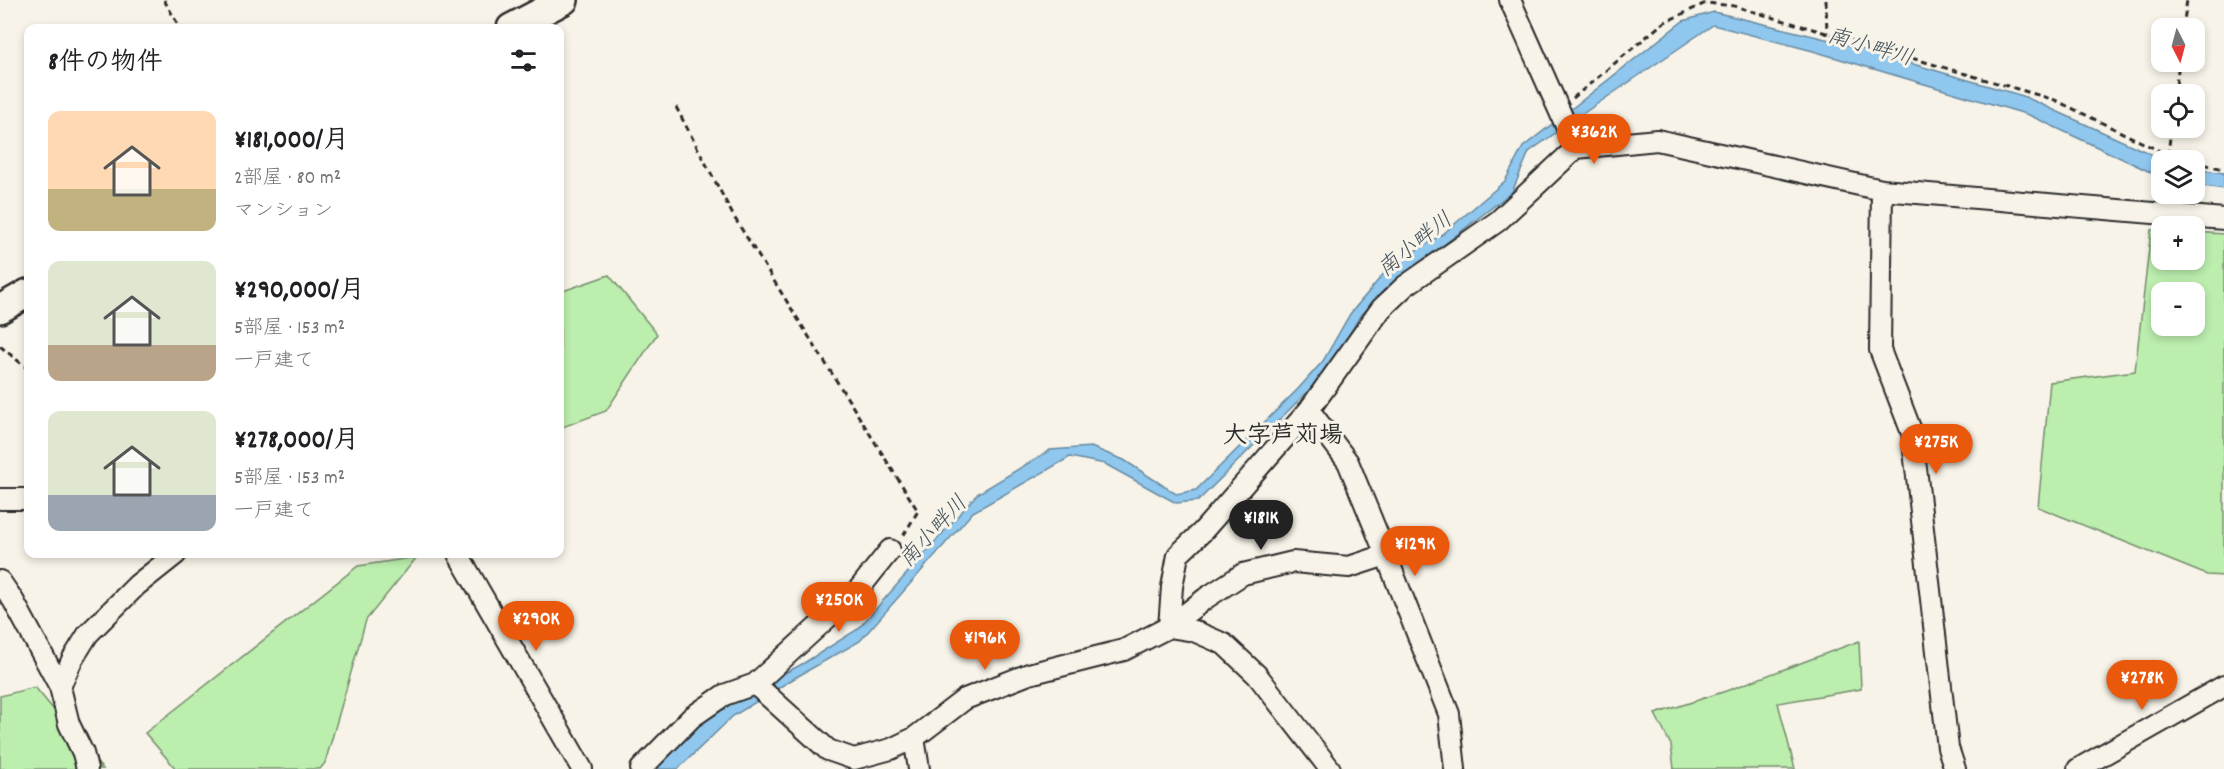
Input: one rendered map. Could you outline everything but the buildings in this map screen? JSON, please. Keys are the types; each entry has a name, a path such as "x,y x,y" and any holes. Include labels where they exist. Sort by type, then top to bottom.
{"main road":[{"path":"519,24 564,0"},
{"path":"0,309 24,295"}],"street":[{"path":"1510,0 1574,141"},
{"path":"1169,627 1172,587 1178,555 1202,532 1310,410 1381,309 1392,297 1498,221 1574,141 1657,140 1882,190 2224,219"},
{"path":"1882,190 1880,350 1912,433 1948,748 1955,769"},
{"path":"1310,410 1348,462 1386,555 1449,714 1455,769"},
{"path":"0,499 24,499"},
{"path":"641,769 692,717 724,695 755,684 859,589 890,550"},
{"path":"755,684 828,750 854,759 891,749 914,738 965,699 1029,674 1124,650 1169,627 1206,598 1243,574 1293,562 1349,567 1386,555"},
{"path":"60,687 72,660 88,634 137,585 171,558"},
{"path":"460,558 582,769"},
{"path":"0,581 6,605 60,687 69,724 83,753 87,769"},
{"path":"1169,627 1194,631 1224,644 1257,675 1330,769"},
{"path":"2078,769 2224,686"},
{"path":"914,738 919,769"}],"path":[{"path":"164,0 178,24"},
{"path":"1826,0 1827,35"},
{"path":"2184,18 2187,0"},
{"path":"1561,111 1663,23 1706,3 1734,6 2055,100 2158,150"},
{"path":"676,107 734,217 918,510 901,541 890,550"},
{"path":"2205,165 2224,169"},
{"path":"0,346 24,366"}],"green space":[{"path":"2151,230 2151,270 2205,270 2205,233 2224,234 2224,576 2207,575 2038,507 2050,382 2135,371"},
{"path":"609,275 657,334 606,411 564,427 564,291"},
{"path":"416,558 366,620 325,763 320,769 176,769 145,733 358,566"},
{"path":"1859,641 1861,689 1778,703 1795,769 1674,769 1671,745 1655,714 1726,691"},
{"path":"35,687 103,769 0,769 0,696"}],"water":[{"path":"1714,12 1834,41 2023,96 2151,154 2151,172 2029,115 1813,51 1713,25 1529,152 1512,192 1401,278 1360,316 1330,369 1198,501 1176,503 1105,464 1070,457 973,512 860,641 733,716 678,769 653,769 713,711 804,663 858,629 977,494 1050,450 1091,447 1124,460 1176,494 1196,490 1298,389 1323,361 1350,314 1390,266 1443,234 1505,181 1523,147 1683,21"},
{"path":"2205,170 2224,173 2224,189 2205,186"}],"district":[{"name":"大字芦苅場","path":"1283,434"}],"water label":[{"name":"南小畔川","path":"1871,45"},
{"name":"南小畔川","path":"1414,243"},
{"name":"南小畔川","path":"932,530"}]}
